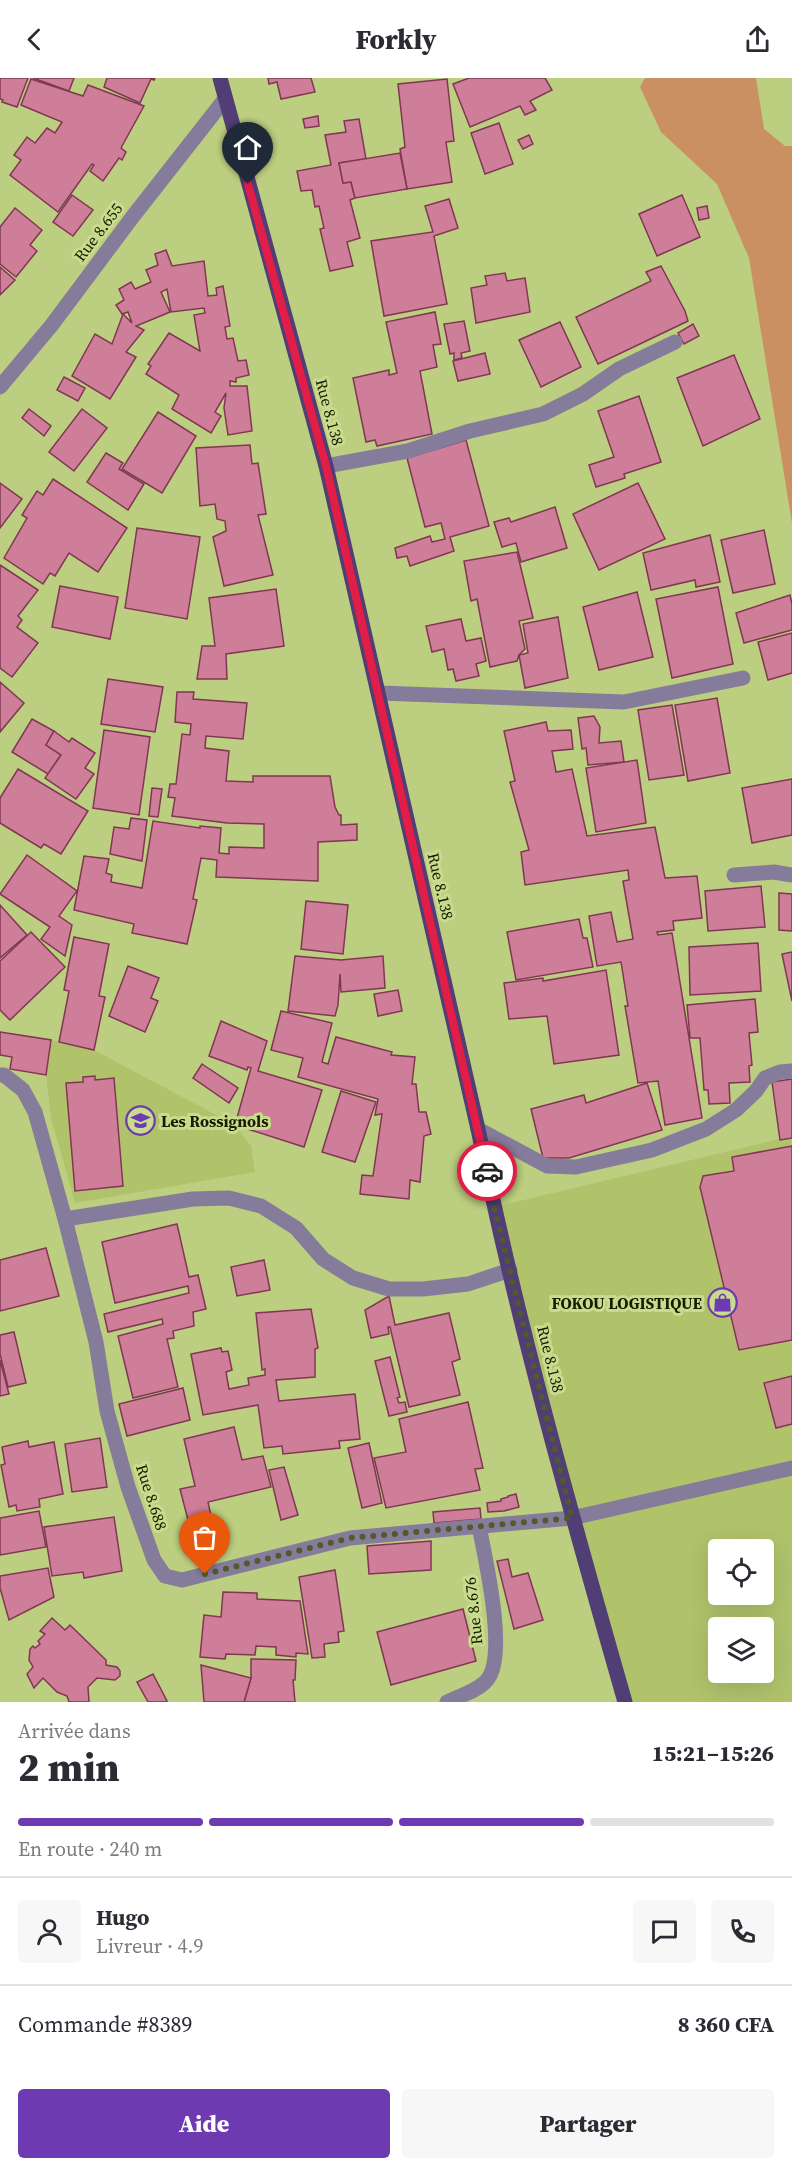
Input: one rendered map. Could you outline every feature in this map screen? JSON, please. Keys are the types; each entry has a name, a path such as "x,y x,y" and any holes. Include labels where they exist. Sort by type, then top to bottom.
{"main road":[{"name":"Rue 8.138","path":"220,78 326,466 494,1207 572,1518 625,1702"}],"street":[{"name":"Rue 8.655","path":"0,387 51,326 225,99"},
{"path":"326,466 408,451 470,431 543,414 583,394 619,369 675,342"},
{"path":"379,693 624,702 743,678"},
{"path":"734,875 774,872 792,876"},
{"path":"478,1129 547,1166 576,1167 652,1150 706,1129 736,1110 756,1091 765,1078 780,1072 792,1071"},
{"name":"Rue 8.688","path":"0,1075 4,1075 23,1090 35,1112 96,1342 107,1411 125,1476 154,1560 165,1576 182,1580 350,1538 572,1518 792,1468"},
{"path":"65,1219 193,1199 229,1198 261,1206 296,1228 323,1259 353,1278 389,1289 423,1289 468,1284 510,1270"},
{"name":"Rue 8.676","path":"447,1702 471,1691 487,1680 495,1663 493,1607 479,1526"}],"shaded area":[{"path":"645,78 756,78 764,129 785,146 792,146 792,523 749,258 717,184 661,132 640,87"},
{"name":"Les Rossignols","path":"51,1040 94,1050 235,1125 251,1146 255,1172 75,1203 51,1118 46,1075"},
{"path":"792,1136 792,1702 625,1702 494,1207"}],"building":[{"path":"0,78 28,78 17,107 2,102 3,100 0,99"},
{"path":"33,78 74,78 69,91"},
{"path":"107,78 155,78 151,79 140,103 104,87"},
{"path":"268,78 311,78 315,92 281,99 277,82 269,84"},
{"path":"469,78 545,78 552,90 530,101 536,110 525,115 520,106 470,127 453,84"},
{"path":"31,79 83,96 88,85 144,106 121,148 126,152 122,160 119,158 103,181 90,171 94,165 92,164 58,212 10,175 21,160 14,155 27,137 35,143 47,128 55,133 62,122 21,105"},
{"path":"447,79 454,141 446,142 452,182 407,189 400,149 405,147 398,84"},
{"path":"318,116 319,126 305,128 303,119"},
{"path":"359,119 366,159 339,163 343,183 351,182 355,198 350,200 360,238 347,242 353,266 330,271 320,229 324,228 319,206 315,207 312,190 301,191 297,171 331,165 325,135 346,132 344,121"},
{"path":"499,123 513,164 485,174 471,133"},
{"path":"529,135 533,144 523,149 518,140"},
{"path":"400,153 407,189 355,198 351,182 343,183 339,163"},
{"path":"72,195 93,210 73,236 53,222"},
{"path":"682,195 700,237 657,256 639,214"},
{"path":"449,199 458,228 434,236 447,304 384,316 371,241 433,232 425,206"},
{"path":"707,206 709,218 699,220 697,208"},
{"path":"15,208 42,230 30,245 37,251 16,277 0,264 0,227"},
{"path":"166,250 172,266 204,261 208,296 217,295 216,288 223,286 230,326 225,327 227,339 233,338 238,361 246,360 249,375 236,378 236,382 230,381 230,386 247,386 252,431 228,435 224,408 226,393 215,412 221,416 211,433 172,409 179,395 146,374 151,366 148,364 169,333 200,351 194,315 205,313 204,308 171,312 167,289 161,292 170,312 136,326 144,330 126,352 136,357 110,399 72,376 95,334 112,344 123,314 132,323 128,312 122,314 116,305 124,300 119,289 131,282 135,289 151,282 146,270 158,265 155,254"},
{"path":"661,266 688,321 598,364 576,317 651,281 646,272"},
{"path":"0,267 15,280 0,295"},
{"path":"505,273 507,281 525,278 530,312 476,323 471,288 487,285 485,276"},
{"path":"435,312 441,344 433,345 437,367 420,371 432,434 377,446 375,440 366,442 353,378 389,370 389,375 397,373 386,322"},
{"path":"464,321 470,351 461,353 462,358 454,360 454,353 450,354 444,324"},
{"path":"560,322 581,367 541,387 519,340"},
{"path":"693,324 699,336 684,344 678,333"},
{"path":"485,353 490,374 458,381 453,361"},
{"path":"734,355 760,419 703,446 677,378"},
{"path":"64,377 85,388 78,401 57,390"},
{"path":"639,396 661,462 624,474 625,478 596,487 589,465 614,457 598,411"},
{"path":"29,409 51,426 44,436 22,418"},
{"path":"82,409 107,428 74,471 49,452"},
{"path":"158,412 196,436 162,493 122,469"},
{"path":"466,440 489,526 450,537 454,551 410,566 407,556 397,558 395,548 430,536 432,542 445,539 441,523 425,527 407,458"},
{"path":"250,445 252,464 258,463 266,514 258,515 273,575 224,586 213,537 226,531 225,521 217,519 215,504 200,506 196,448"},
{"path":"106,453 123,463 119,469 144,484 128,510 87,482"},
{"path":"53,479 127,528 98,572 69,553 55,576 50,573 43,584 4,558 27,518 22,515 37,491 43,495"},
{"path":"0,483 22,499 0,528"},
{"path":"638,483 665,539 599,570 573,514"},
{"path":"555,507 567,548 521,562 516,543 502,547 494,522 509,518 511,522"},
{"path":"137,528 200,537 187,619 125,608"},
{"path":"764,530 775,584 733,593 721,540"},
{"path":"710,535 720,582 696,587 695,580 651,590 643,553"},
{"path":"517,552 533,618 519,621 525,649 517,661 490,667 477,599 471,601 464,561"},
{"path":"0,565 38,590 18,616 22,620 17,627 38,643 12,677 0,668"},
{"path":"60,586 118,597 110,639 52,627"},
{"path":"718,587 733,664 672,678 656,599"},
{"path":"276,589 284,646 226,654 227,679 197,679 202,646 215,646 209,598"},
{"path":"637,592 653,657 599,670 583,607"},
{"path":"790,595 792,630 744,643 736,613"},
{"path":"558,617 568,678 525,688 519,655 528,653 523,624"},
{"path":"461,619 466,641 481,638 486,661 476,664 479,676 456,681 453,669 448,670 444,649 432,652 426,626"},
{"path":"792,633 792,673 768,680 758,642"},
{"path":"108,679 163,687 155,732 101,724"},
{"path":"0,682 24,703 0,732"},
{"path":"177,692 194,692 193,699 247,703 243,739 206,736 205,748 229,751 226,781 253,782 253,776 330,776 335,807 341,815 341,825 357,824 357,840 318,842 318,881 216,877 217,860 201,858 193,899 197,900 187,944 132,933 134,924 74,910 84,856 109,859 106,873 112,875 111,882 142,888 153,821 200,828 200,826 221,828 219,853 229,854 229,847 264,848 264,824 227,823 172,816 175,798 168,797 170,784 176,784 182,734 190,735 191,724 175,722"},
{"path":"717,698 730,773 688,781 675,705"},
{"path":"672,705 684,775 649,780 638,710"},
{"path":"594,716 600,727 599,743 621,741 624,762 588,765 586,748 582,749 578,718"},
{"path":"32,719 54,731 46,745 61,755 48,774 12,752"},
{"path":"546,722 548,731 571,730 573,749 552,751 556,772 572,769 587,836 655,827 665,878 697,876 702,918 673,921 674,930 657,932 658,935 672,933 702,1118 665,1125 658,1081 638,1083 625,1006 628,1006 621,962 597,966 589,916 611,912 617,942 633,939 623,881 629,880 628,870 525,885 521,852 529,850 510,782 515,781 504,731"},
{"path":"104,730 150,737 139,815 93,808"},
{"path":"54,731 69,742 72,738 95,753 85,768 94,774 76,799 45,778 61,755 46,745"},
{"path":"637,760 646,823 596,832 586,768"},
{"path":"18,769 88,811 61,854 44,844 41,848 0,823 0,798"},
{"path":"792,779 792,835 752,843 742,788"},
{"path":"152,788 162,789 158,817 149,816"},
{"path":"131,818 147,820 142,861 110,854 114,827 129,829"},
{"path":"27,855 77,891 59,916 72,925 65,956 41,939 50,927 0,894"},
{"path":"761,886 765,927 708,931 705,891"},
{"path":"779,893 792,894 792,931 779,930"},
{"path":"306,901 348,905 343,954 301,949"},
{"path":"0,905 27,935 0,958"},
{"path":"579,919 583,938 587,938 593,967 516,980 507,932"},
{"path":"31,932 65,967 10,1020 0,1010 0,961"},
{"path":"74,937 109,944 99,996 105,997 94,1050 59,1042 69,991 64,990"},
{"path":"758,943 761,991 690,995 689,947"},
{"path":"792,952 792,1001 782,954"},
{"path":"295,956 341,960 383,956 385,988 341,992 340,974 335,1016 288,1011"},
{"path":"128,966 159,978 151,998 158,1001 145,1032 109,1016"},
{"path":"606,970 619,1055 554,1064 547,1016 509,1019 504,983 543,978 543,981"},
{"path":"398,990 402,1011 378,1016 374,994"},
{"path":"755,999 758,1032 749,1033 752,1065 749,1066 750,1082 729,1083 730,1103 709,1104 708,1090 704,1090 700,1038 690,1038 687,1005"},
{"path":"281,1011 332,1023 322,1062 328,1064 336,1037 392,1052 391,1055 415,1057 412,1084 416,1084 419,1112 426,1112 431,1134 424,1136 420,1182 410,1180 409,1199 360,1194 362,1175 373,1176 382,1114 375,1115 378,1099 298,1077 303,1058 271,1050"},
{"path":"221,1021 267,1041 258,1071 322,1090 304,1147 235,1125 251,1068 248,1067 247,1070 209,1056"},
{"path":"0,1032 51,1040 46,1075 10,1069 12,1057 0,1055"},
{"path":"202,1064 238,1088 229,1103 193,1078"},
{"path":"95,1076 95,1080 114,1078 123,1186 75,1191 66,1083 83,1082 83,1077"},
{"path":"792,1079 792,1138 780,1140 772,1082"},
{"path":"647,1083 662,1130 569,1158 543,1158 531,1109 584,1095 586,1103"},
{"path":"341,1091 376,1102 355,1162 322,1152"},
{"path":"792,1146 792,1340 739,1350 700,1187 703,1176 734,1171 732,1157"},
{"path":"177,1224 189,1277 198,1275 206,1309 193,1312 194,1326 173,1331 174,1338 167,1339 178,1387 133,1398 118,1336 163,1324 162,1319 108,1332 104,1314 189,1293 188,1286 115,1303 102,1242"},
{"path":"46,1248 59,1296 0,1311 0,1260"},
{"path":"264,1260 270,1290 237,1296 231,1267"},
{"path":"389,1296 395,1325 449,1313 460,1359 452,1362 460,1395 409,1407 390,1327 388,1327 389,1334 371,1338 365,1310"},
{"path":"311,1309 318,1348 315,1349 315,1377 276,1380 279,1401 355,1394 360,1439 339,1441 340,1448 283,1454 282,1446 264,1448 258,1405 203,1415 191,1354 221,1348 222,1352 228,1351 232,1370 226,1372 229,1389 249,1385 248,1378 265,1375 265,1369 262,1370 256,1313"},
{"path":"14,1332 26,1383 8,1387 0,1354 0,1335"},
{"path":"390,1357 400,1397 397,1398 399,1403 405,1402 407,1412 389,1416 375,1361"},
{"path":"0,1360 9,1394 0,1396"},
{"path":"792,1376 792,1424 776,1428 764,1383"},
{"path":"183,1388 190,1420 127,1436 119,1404"},
{"path":"468,1402 483,1468 475,1469 480,1490 386,1508 374,1458 406,1452 399,1419"},
{"path":"234,1427 242,1460 263,1456 271,1487 208,1502 211,1516 188,1520 180,1489 195,1486 184,1439"},
{"path":"100,1438 107,1487 72,1492 65,1444"},
{"path":"28,1441 29,1447 54,1442 63,1494 39,1499 40,1507 17,1511 16,1505 9,1507 1,1465 5,1464 2,1447"},
{"path":"369,1443 382,1503 362,1508 348,1448"},
{"path":"284,1467 298,1515 281,1520 269,1470"},
{"path":"516,1494 519,1507 488,1512 487,1503 501,1501 501,1499"},
{"path":"480,1508 481,1519 434,1523 433,1512"},
{"path":"39,1511 46,1547 0,1555 0,1518"},
{"path":"114,1517 122,1571 84,1578 83,1572 52,1576 44,1527"},
{"path":"431,1541 431,1570 369,1574 367,1546"},
{"path":"508,1559 512,1577 528,1573 543,1620 514,1629 497,1561"},
{"path":"48,1568 54,1597 9,1620 0,1588 0,1576"},
{"path":"335,1570 344,1631 338,1632 339,1642 324,1644 325,1657 312,1658 299,1577"},
{"path":"223,1592 257,1593 257,1599 300,1601 308,1654 296,1653 296,1657 276,1655 276,1647 256,1646 255,1655 226,1654 225,1659 200,1657 204,1615 221,1617"},
{"path":"463,1609 476,1661 391,1685 377,1632"},
{"path":"52,1618 65,1630 70,1625 106,1660 106,1665 117,1667 120,1671 120,1676 115,1680 97,1678 88,1687 89,1702 69,1702 67,1696 57,1692 43,1678 34,1688 27,1674 33,1667 29,1660 30,1649 40,1644 38,1641 45,1634 40,1631"},
{"path":"251,1659 296,1660 295,1680 293,1680 295,1702 244,1702 251,1678"},
{"path":"201,1665 251,1678 244,1702 204,1702"},
{"path":"153,1674 167,1701 165,1702 148,1702 137,1682"}],"way so far":[{"path":"205,1574 350,1538 572,1518 487,1171"}],"place":[{"name":"Les Rossignols","path":"140,1121"},
{"name":"FOKOU LOGISTIQUE","path":"723,1303"}],"route":[{"path":"248,184 326,466 487,1171"}]}
